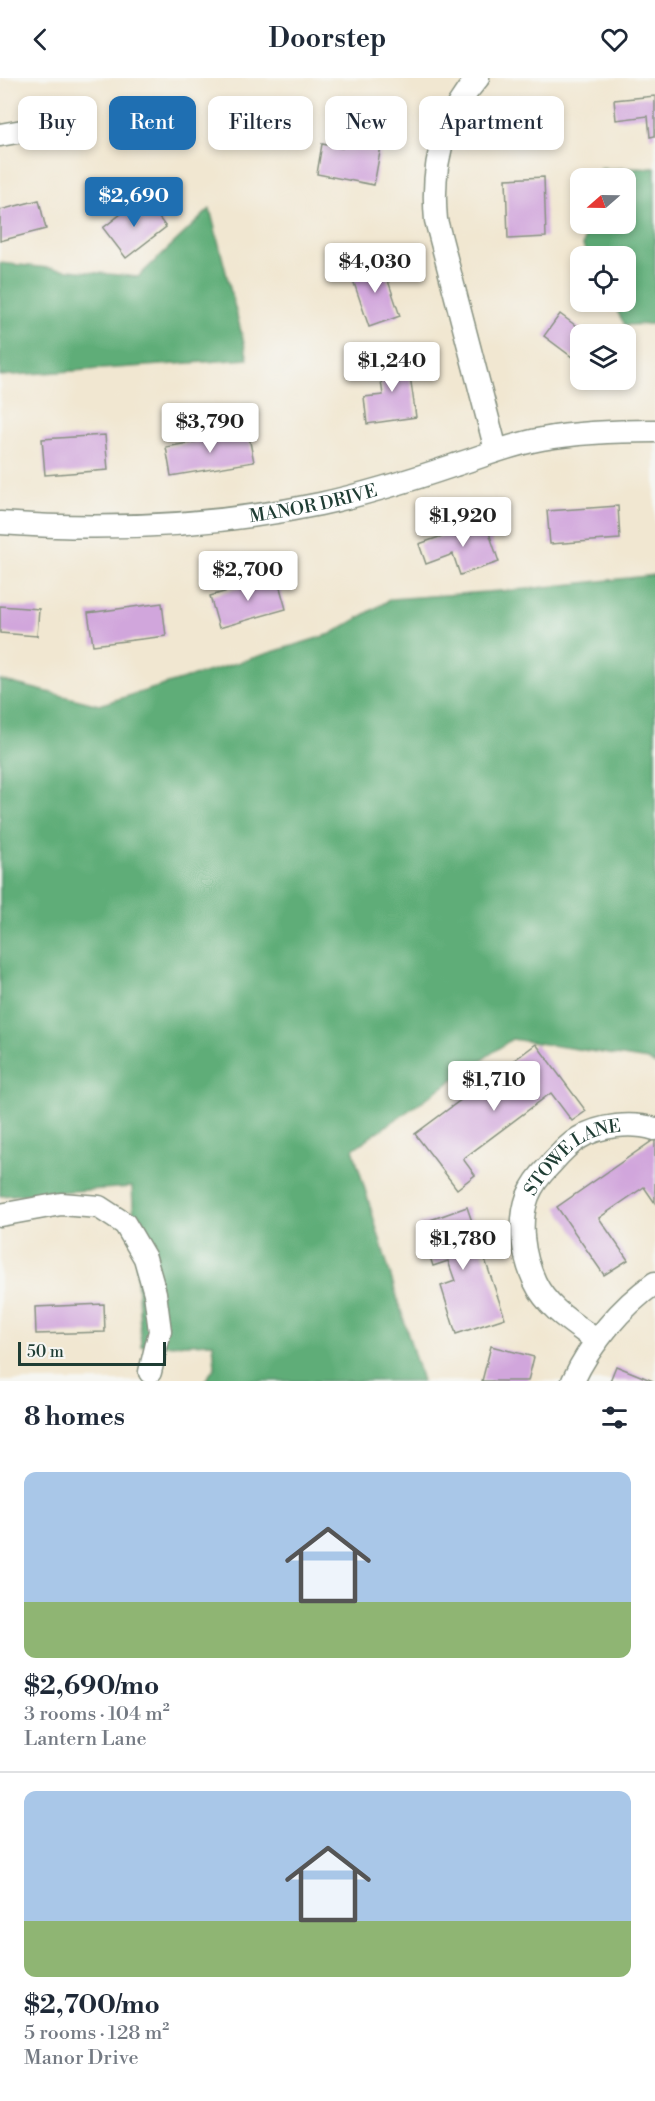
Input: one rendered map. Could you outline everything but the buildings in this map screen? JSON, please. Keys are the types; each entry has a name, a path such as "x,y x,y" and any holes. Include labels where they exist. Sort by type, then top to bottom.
{"street":[{"path":"478,78 453,112 443,137 436,165 433,194 436,220 496,450"},
{"path":"0,135 18,132"},
{"name":"MANOR DRIVE","path":"0,523 116,527 191,523 265,514 321,504 393,485 496,450 541,439 586,433 655,431"},
{"name":"STOWE LANE","path":"597,1341 548,1304 535,1283 527,1260 523,1238 528,1196 542,1173 561,1152 580,1137 602,1129 625,1125 655,1129"},
{"path":"0,1215 61,1204 99,1207 125,1224 145,1258 155,1293 159,1331 150,1372"},
{"path":"573,1381 597,1341 623,1311 655,1283"}],"green space":[{"path":"636,168 655,168 655,324 624,324 618,312 636,312 636,246 583,246 586,234 636,234"},
{"path":"210,209 248,359 0,376 0,263 138,277"},
{"path":"655,575 655,1065 648,1060 512,1039 353,1149 422,1381 205,1381 215,1367 213,1343 141,1346 132,1187 0,1196 0,680 99,705 331,634 391,599 527,589"}]}
